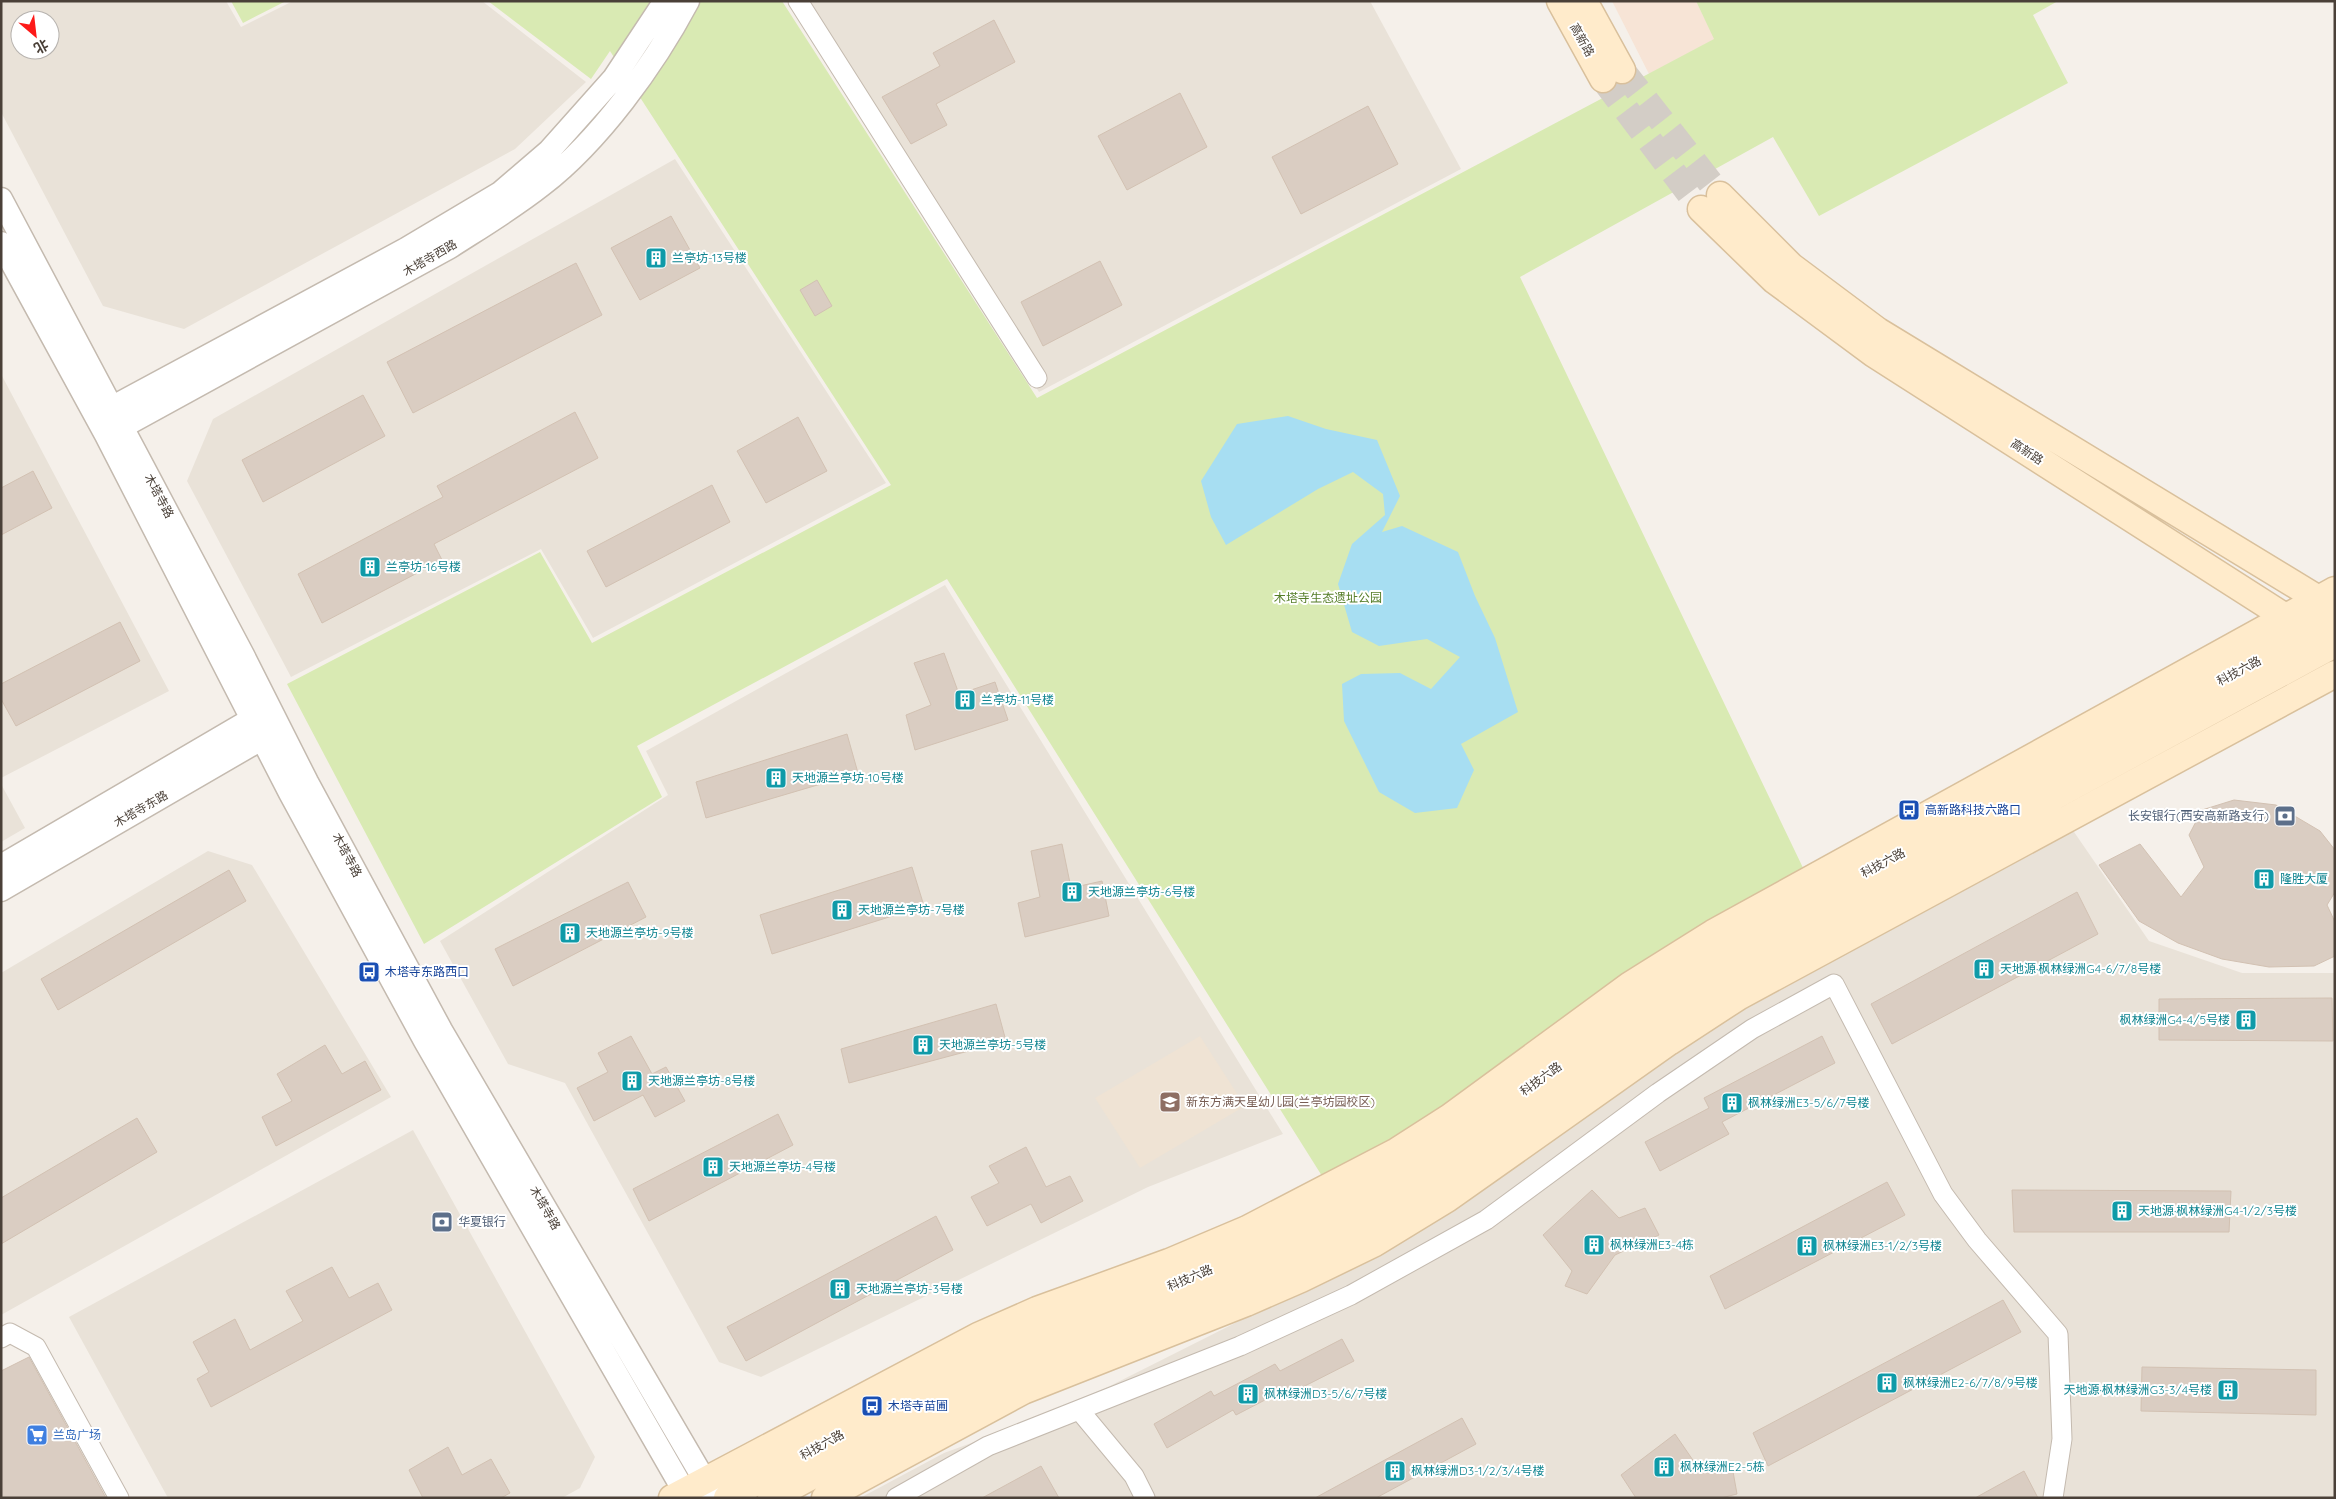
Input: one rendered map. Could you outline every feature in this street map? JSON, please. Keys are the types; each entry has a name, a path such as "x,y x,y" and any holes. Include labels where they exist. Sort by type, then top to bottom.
{"main road":[{"name":"高新路","path":"1560,1 1612,74 1584,1"},
{"name":"高新路","path":"2320,644 2285,616 1874,354 1774,280 1711,202 1791,266 1878,331 2329,599"},
{"path":"693,1493 978,1336 1037,1310 1169,1262 1247,1229 1397,1151 1450,1117 1630,985 1713,932 2285,616 2329,599"},
{"name":"科技六路","path":"771,1498 962,1395 1047,1355 1212,1294 1315,1247 1431,1183 1687,1001 1832,916 2320,644 2335,620"},
{"path":"825,1498 1024,1392 1246,1303 1302,1279 1375,1243 1448,1199 1669,1042 1738,997 2332,684 2320,644"},
{"name":"科技六路","path":"727,1498 878,1415 979,1364 1039,1336 1189,1280 1302,1229 1428,1160 1658,994 1773,923 2320,644"}],"street":[{"name":"木塔寺西路","path":"109,422 500,193 548,151 614,78 665,1"},
{"name":"木塔寺西路","path":"109,422 450,247 497,218 543,184 598,130 664,43 688,1"},
{"path":"798,1 1037,378"},
{"name":"木塔寺路","path":"1,199 109,422 267,723 307,782 693,1493"},
{"name":"木塔寺路","path":"1,243 109,422"},
{"name":"木塔寺东路","path":"1,866 267,723"},
{"name":"木塔寺东路","path":"1,890 267,723"},
{"path":"896,1498 988,1446 1240,1346 1351,1295 1486,1220 1658,1093 1752,1028 1834,984 1943,1194 1977,1240 2058,1334 2062,1439 2053,1498"},
{"path":"1,1338 10,1333 36,1347 119,1498"},
{"path":"1080,1411 1134,1476 1145,1498"}],"shaded area":[{"path":"1,1 226,1 241,27 293,1 482,1 586,82 515,149 184,329 103,306 1,112"},
{"path":"788,1 1370,1 1461,169 1039,392"},
{"path":"1612,1 1696,1 1715,39 1649,74"},
{"path":"675,159 886,483 593,638 541,549 291,677 187,481 213,419"},
{"path":"1,374 169,691 1,778"},
{"path":"945,585 1283,1134 1148,1187 761,1377 719,1362 565,1083 508,1064 440,941 668,795 646,751"},
{"path":"1,784 25,828 1,842"},
{"path":"2072,829 2149,941 2242,973 2335,973 2335,1498 860,1498 944,1453 996,1434 1110,1386 1259,1311 1687,1039"},
{"path":"208,851 252,865 391,1097 1,1315 1,973"},
{"name":"新东方满天星幼儿园(兰亭坊园校区)","path":"1200,1036 1245,1106 1140,1168 1095,1098"},
{"path":"413,1130 595,1457 580,1488 562,1498 168,1498 69,1317"}],"green space":[{"path":"231,1 286,1 243,23"},
{"name":"木塔寺生态遗址公园","path":"488,1 782,1 1037,398 1714,39 1696,1 2058,1 2033,15 2068,83 1819,216 1773,137 1520,277 1805,872 1416,1127 1322,1176 947,579 637,746 662,797 424,944 287,684 540,552 592,643 891,485 610,51 591,79"}],"water":[{"path":"1288,416 1326,429 1377,440 1400,496 1382,532 1402,526 1458,552 1475,596 1495,638 1518,712 1461,744 1474,770 1457,808 1415,813 1379,792 1344,721 1342,684 1361,674 1400,673 1431,689 1460,657 1427,639 1379,646 1352,632 1338,584 1352,544 1385,515 1383,494 1353,472 1318,489 1226,545 1211,517 1201,481 1237,424"}],"building":[{"path":"994,20 1015,62 936,104 947,125 911,144 882,97 940,66 933,53"},
{"path":"1180,93 1207,147 1127,190 1098,136"},
{"path":"1368,106 1398,164 1301,214 1272,157"},
{"name":"兰亭坊-13号楼","path":"671,216 700,268 640,300 611,248"},
{"path":"1100,261 1122,305 1043,346 1021,302"},
{"path":"576,263 602,315 413,413 387,362"},
{"path":"817,280 832,306 815,316 800,290"},
{"path":"363,395 385,436 263,502 242,460"},
{"path":"575,412 598,458 434,544 442,560 322,623 298,574 443,497 437,486"},
{"path":"798,417 827,471 766,503 737,451"},
{"path":"33,471 52,508 1,535 1,488"},
{"path":"712,485 730,522 606,587 587,551"},
{"path":"120,622 140,661 16,726 1,699 1,684"},
{"name":"兰亭坊-11号楼","path":"944,653 959,694 995,682 1008,720 915,750 906,715 931,705 914,663"},
{"name":"天地源兰亭坊-10号楼","path":"847,734 858,773 706,818 696,782"},
{"name":"隆胜大厦","path":"2234,800 2276,805 2320,831 2335,850 2335,892 2327,905 2335,922 2335,956 2314,966 2269,967 2222,959 2178,943 2139,921 2099,865 2140,844 2181,897 2204,867 2189,835 2202,810"},
{"name":"天地源兰亭坊-6号楼","path":"1062,844 1071,888 1102,881 1109,916 1025,937 1018,903 1040,897 1031,851"},
{"name":"天地源兰亭坊-7号楼","path":"912,867 924,906 772,954 760,915"},
{"path":"229,870 246,901 58,1010 41,979"},
{"name":"天地源兰亭坊-9号楼","path":"628,882 646,917 513,986 495,949"},
{"name":"天地源·枫林绿洲G4-6/7/8号楼","path":"2077,892 2098,934 1892,1044 1871,1004"},
{"name":"枫林绿洲G4-4/5号楼","path":"2332,998 2333,1041 2159,1040 2159,999"},
{"name":"天地源兰亭坊-5号楼","path":"996,1004 1006,1041 849,1083 841,1049"},
{"name":"天地源兰亭坊-8号楼","path":"631,1036 652,1074 666,1067 685,1101 655,1117 643,1095 594,1121 577,1088 608,1072 598,1053"},
{"name":"枫林绿洲E3-5/6/7号楼","path":"1822,1036 1835,1063 1722,1122 1729,1134 1660,1171 1645,1142 1709,1108 1704,1098"},
{"path":"325,1045 342,1074 365,1061 381,1090 276,1146 262,1117 292,1101 277,1074"},
{"name":"天地源兰亭坊-4号楼","path":"778,1114 793,1145 649,1221 633,1189"},
{"path":"137,1118 157,1152 1,1244 1,1198"},
{"path":"1026,1147 1046,1187 1070,1176 1083,1201 1041,1223 1031,1204 987,1226 971,1197 999,1183 989,1166"},
{"name":"枫林绿洲E3-1/2/3号楼","path":"1887,1182 1905,1215 1725,1309 1710,1276"},
{"name":"枫林绿洲E3-4栋","path":"1592,1190 1619,1218 1645,1208 1659,1235 1615,1255 1587,1294 1565,1286 1572,1271 1543,1235"},
{"name":"天地源·枫林绿洲G4-1/2/3号楼","path":"2012,1190 2231,1191 2229,1232 2014,1232"},
{"name":"天地源兰亭坊-3号楼","path":"936,1216 953,1250 746,1361 727,1327"},
{"path":"332,1267 349,1298 378,1283 392,1310 211,1407 197,1379 209,1372 193,1342 235,1319 250,1350 303,1321 286,1291"},
{"name":"枫林绿洲E2-6/7/8/9号楼","path":"2003,1300 2021,1332 1768,1466 1753,1433"},
{"name":"枫林绿洲D3-5/6/7号楼","path":"1342,1339 1354,1361 1295,1391 1292,1386 1236,1415 1233,1410 1167,1448 1154,1424 1211,1391 1214,1396 1275,1364 1280,1371"},
{"name":"兰岛广场","path":"29,1357 106,1498 1,1498 1,1371"},
{"name":"天地源·枫林绿洲G3-3/4号楼","path":"2142,1367 2316,1370 2316,1415 2141,1411"},
{"name":"枫林绿洲D3-1/2/3/4号楼","path":"1462,1418 1476,1444 1376,1498 1315,1498"},
{"name":"枫林绿洲E2-5栋","path":"1675,1434 1699,1469 1732,1466 1737,1494 1721,1498 1636,1498 1621,1475"},
{"path":"448,1447 462,1475 491,1459 510,1493 501,1498 423,1498 409,1470"},
{"path":"1041,1466 1059,1498 982,1498"},
{"path":"2024,1471 2038,1498 1975,1498"}],"tunnel":[{"path":"1622,70 1720,195"},
{"path":"1603,79 1701,209"}],"place":[{"name":"兰亭坊-13号楼","path":"656,258"},
{"name":"兰亭坊-16号楼","path":"370,567"},
{"name":"兰亭坊-11号楼","path":"965,700"},
{"name":"天地源兰亭坊-10号楼","path":"776,778"},
{"name":"高新路科技六路口","path":"1909,810"},
{"name":"长安银行(西安高新路支行)","path":"2285,816"},
{"name":"隆胜大厦","path":"2264,879"},
{"name":"天地源兰亭坊-6号楼","path":"1072,892"},
{"name":"天地源兰亭坊-7号楼","path":"842,910"},
{"name":"天地源兰亭坊-9号楼","path":"570,933"},
{"name":"天地源·枫林绿洲G4-6/7/8号楼","path":"1984,969"},
{"name":"木塔寺东路西口","path":"369,972"},
{"name":"枫林绿洲G4-4/5号楼","path":"2246,1020"},
{"name":"天地源兰亭坊-5号楼","path":"923,1045"},
{"name":"天地源兰亭坊-8号楼","path":"632,1081"},
{"name":"新东方满天星幼儿园(兰亭坊园校区)","path":"1170,1102"},
{"name":"枫林绿洲E3-5/6/7号楼","path":"1732,1103"},
{"name":"天地源兰亭坊-4号楼","path":"713,1167"},
{"name":"天地源·枫林绿洲G4-1/2/3号楼","path":"2122,1211"},
{"name":"华夏银行","path":"442,1222"},
{"name":"枫林绿洲E3-4栋","path":"1594,1245"},
{"name":"枫林绿洲E3-1/2/3号楼","path":"1807,1246"},
{"name":"天地源兰亭坊-3号楼","path":"840,1289"},
{"name":"枫林绿洲E2-6/7/8/9号楼","path":"1887,1383"},
{"name":"天地源·枫林绿洲G3-3/4号楼","path":"2228,1390"},
{"name":"枫林绿洲D3-5/6/7号楼","path":"1248,1394"},
{"name":"木塔寺苗圃","path":"872,1406"},
{"name":"兰岛广场","path":"37,1435"},
{"name":"枫林绿洲E2-5栋","path":"1664,1467"},
{"name":"枫林绿洲D3-1/2/3/4号楼","path":"1395,1471"}]}
